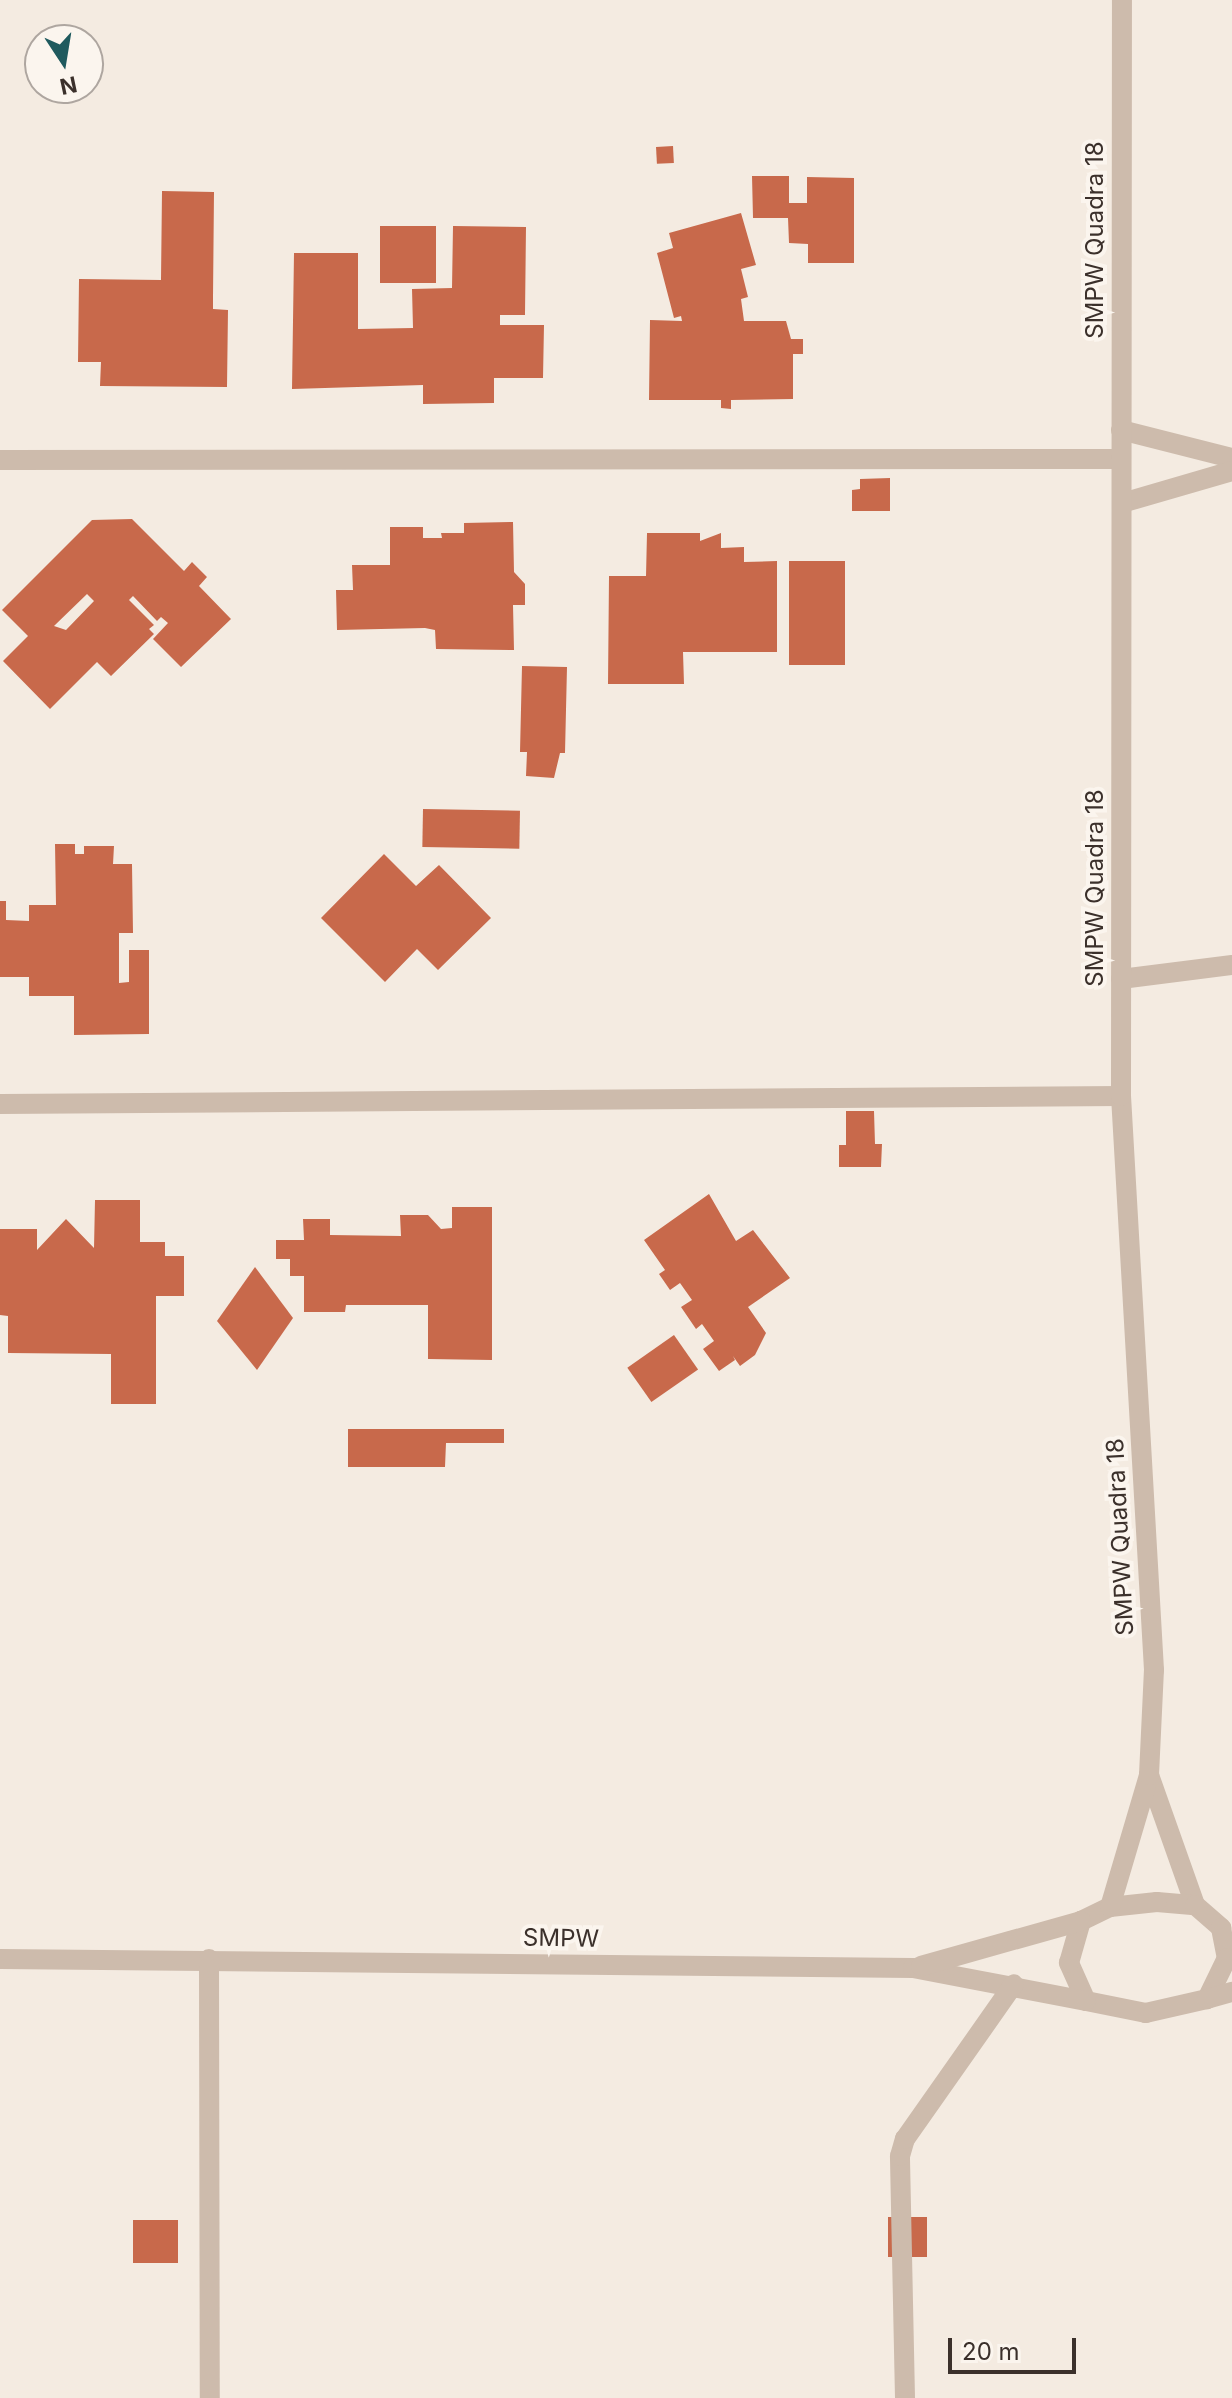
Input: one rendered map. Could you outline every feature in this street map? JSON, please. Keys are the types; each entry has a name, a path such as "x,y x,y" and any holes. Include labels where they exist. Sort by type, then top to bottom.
{"street":[{"name":"SMPW Quadra 18","path":"1110,1907 1149,1775 1154,1670 1121,1096 1122,0"},
{"path":"1121,430 1232,458"},
{"path":"0,460 1121,459"},
{"path":"1122,503 1232,471"},
{"path":"1121,979 1232,965"},
{"path":"0,1104 1121,1096"},
{"name":"SMPW Quadra 18","path":"1149,1775 1195,1905"},
{"path":"1207,1999 1227,1958 1226,1930 1195,1905 1157,1902 1110,1907 1081,1921 1069,1963 1086,2001 1146,2013 1207,1999 1232,1992"},
{"name":"SMPW","path":"913,1968 1081,1921"},
{"name":"SMPW","path":"0,1959 913,1968 1014,1984 1086,2001"},
{"path":"209,1959 210,2398"},
{"path":"905,2398 900,2156 905,2139 1014,1984"}],"building":[{"path":"673,146 674,163 657,164 656,147"},
{"path":"752,176 789,176 789,203 807,203 807,177 854,178 854,263 808,263 808,244 789,243 788,218 753,218"},
{"path":"162,191 214,192 213,309 228,310 227,387 100,386 101,362 78,362 79,279 161,280"},
{"path":"741,213 756,265 741,269 748,297 741,299 744,321 786,321 791,339 803,339 803,354 793,354 793,399 731,400 731,409 721,408 721,400 649,400 650,320 682,321 681,316 674,318 657,253 673,248 669,233"},
{"path":"380,226 436,226 436,283 380,283"},
{"path":"453,226 526,227 525,315 500,315 500,325 544,325 543,378 494,378 494,403 423,404 423,385 292,389 294,253 358,253 358,329 413,328 412,289 452,288"},
{"path":"890,478 890,511 852,511 852,490 860,489 860,479"},
{"path":"132,519 184,571 192,562 207,577 199,586 231,619 181,667 153,639 168,623 161,617 157,621 133,596 129,600 154,625 149,629 154,634 111,676 97,662 50,709 3,661 28,636 2,610 92,520","holes":["87,594 94,601 66,630 54,626"]},
{"path":"513,522 514,572 525,584 525,605 513,605 514,650 436,649 435,630 425,628 337,630 336,590 353,590 352,565 390,565 390,527 423,527 423,538 442,538 441,533 464,533 464,523"},
{"path":"647,533 700,533 700,541 721,533 721,548 744,547 744,562 777,561 777,652 683,652 684,684 608,684 609,576 646,576"},
{"path":"789,561 845,561 845,665 789,665"},
{"path":"522,666 567,667 565,753 560,753 554,778 526,776 527,752 520,752"},
{"path":"423,809 520,811 519,849 422,847"},
{"path":"55,844 75,844 75,854 84,854 84,846 114,846 113,864 132,864 133,933 119,933 119,983 129,982 129,950 149,950 149,1034 74,1035 74,996 29,996 29,977 0,977 0,901 6,901 6,920 29,921 29,905 56,905"},
{"path":"384,854 416,886 439,865 491,918 438,970 417,949 385,982 321,918"},
{"path":"846,1111 874,1111 875,1144 882,1144 881,1167 839,1167 839,1145 846,1145"},
{"path":"709,1194 736,1241 753,1230 790,1278 748,1307 766,1333 755,1355 740,1366 733,1356 735,1360 719,1371 703,1349 714,1341 702,1324 696,1329 681,1307 692,1300 680,1283 670,1290 659,1274 665,1270 644,1240"},
{"path":"95,1200 140,1200 140,1242 165,1242 165,1256 184,1256 184,1296 156,1296 156,1404 111,1404 111,1354 8,1353 8,1316 0,1315 0,1229 37,1229 37,1250 66,1219 94,1248"},
{"path":"452,1207 492,1207 492,1360 428,1359 428,1305 346,1305 345,1312 304,1312 304,1276 290,1276 290,1259 276,1259 276,1240 304,1240 303,1219 330,1219 330,1235 401,1236 400,1215 428,1215 441,1229 452,1228"},
{"path":"255,1267 293,1318 257,1370 217,1321"},
{"path":"674,1335 698,1369 651,1402 627,1368"},
{"path":"348,1429 504,1429 504,1443 446,1443 445,1467 348,1467"},
{"path":"888,2217 927,2217 927,2257 888,2257"},
{"path":"133,2220 178,2220 178,2263 133,2263"}]}
